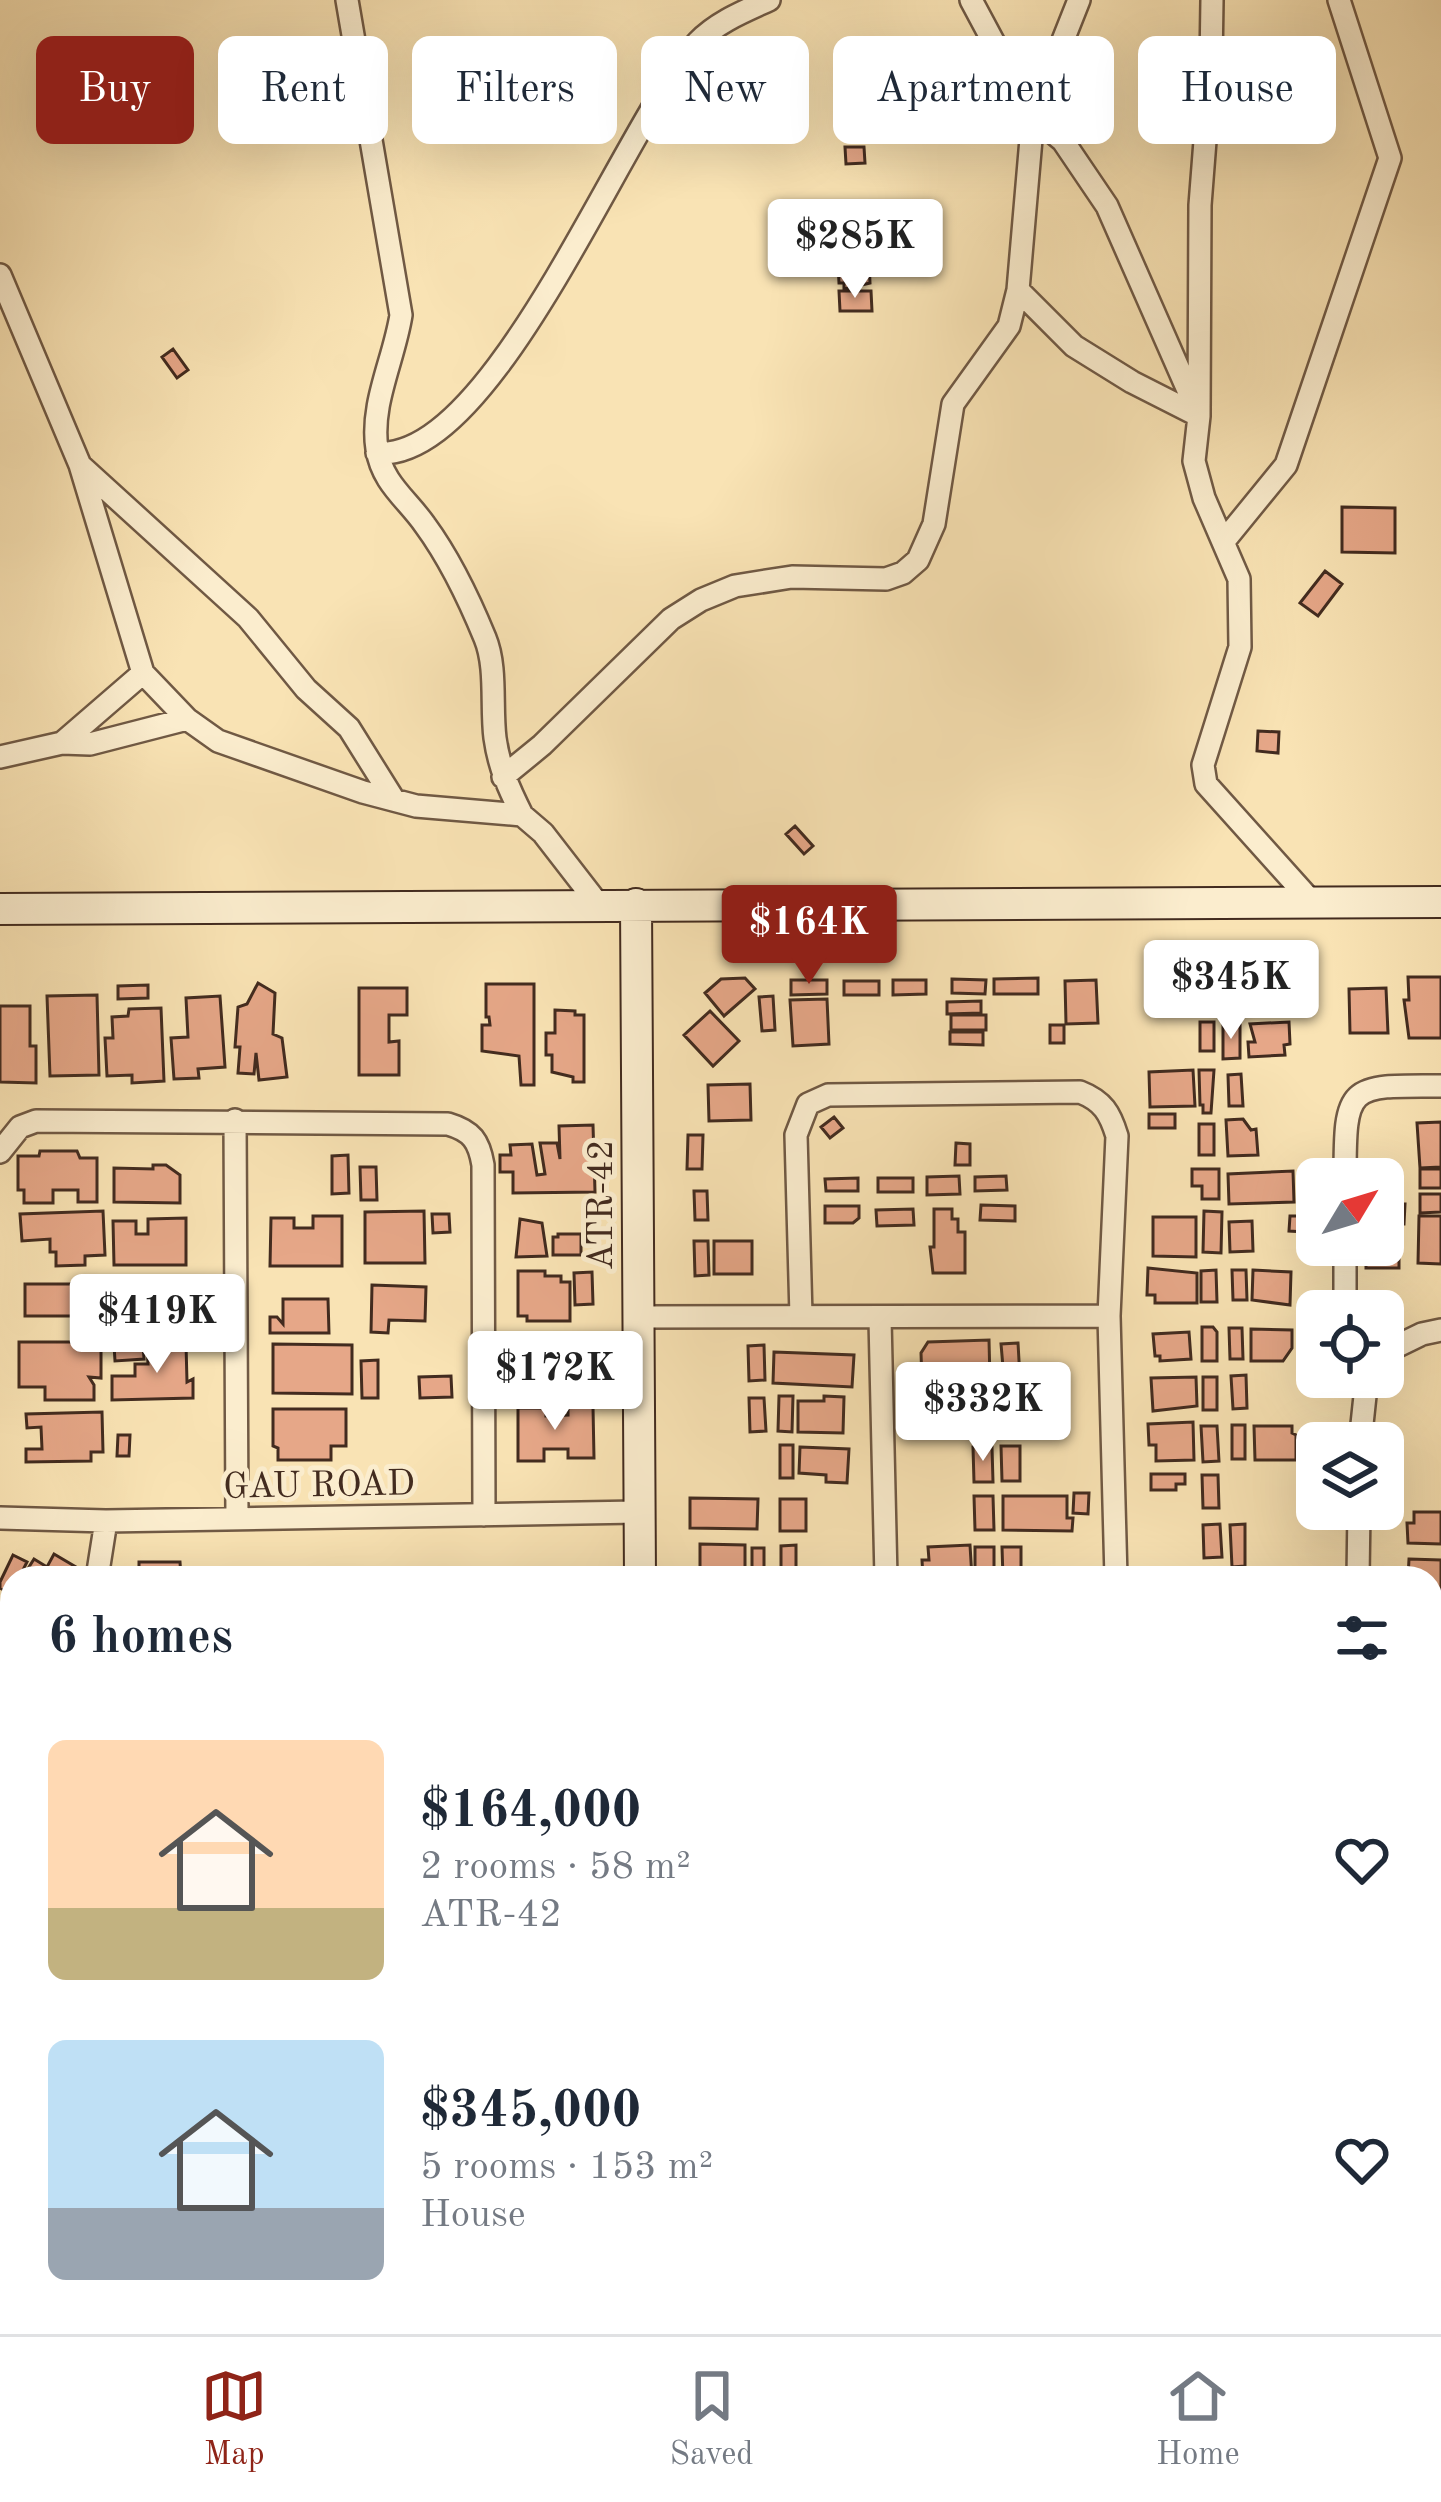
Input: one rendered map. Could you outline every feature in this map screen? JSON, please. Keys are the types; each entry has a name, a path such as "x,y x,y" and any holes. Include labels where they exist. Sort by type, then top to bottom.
{"main road":[{"path":"0,909 1441,902"},
{"name":"ATR-42","path":"636,904 640,1566"}],"street":[{"path":"347,0 400,315 396,349 375,423 377,453 391,487 424,522 459,580 488,645 503,777 522,815 543,833 598,904"},
{"path":"377,453 411,449 473,397 590,226 679,67 732,8 770,0"},
{"path":"970,0 990,36"},
{"path":"1212,0 1200,205 1199,416 1194,461 1204,499 1239,579 1240,647 1203,765 1205,784 1312,902"},
{"path":"1224,541 1286,465 1390,158 1339,0"},
{"path":"1062,36 1074,3"},
{"path":"503,777 542,746 671,619 701,600 735,586 792,577 886,579 903,573 917,560 934,524 953,404 1009,326 1018,290 1031,144"},
{"path":"1064,144 1107,206 1199,416"},
{"path":"0,275 80,465 143,673 187,719 218,741 394,800 522,815"},
{"path":"1018,290 1074,346 1199,416"},
{"path":"80,465 248,618 306,689 349,728 394,800"},
{"path":"62,742 143,673"},
{"path":"0,757 62,742 90,744 187,719"},
{"path":"1345,1158 1345,1115 1353,1100 1381,1085 1441,1086"},
{"path":"800,1316 796,1135 808,1104 828,1095 1080,1092 1096,1098 1110,1114 1117,1136 1109,1316 1117,1566"},
{"path":"235,1120 237,1516"},
{"path":"0,1152 20,1127 36,1121 448,1124 467,1130 476,1138 483,1165 484,1515"},
{"path":"638,1317 1109,1316"},
{"path":"880,1319 886,1566"},
{"path":"1404,1343 1441,1330"},
{"name":"GAU ROAD","path":"0,1518 106,1521 638,1512"},
{"path":"99,1566 106,1521"},
{"path":"1358,1566 1359,1530"}],"building":[{"path":"845,147 864,147 865,163 846,164"},
{"path":"848,260 869,260 870,283 844,289 838,264 848,264"},
{"path":"839,291 871,291 872,311 840,311"},
{"path":"173,349 188,370 177,378 162,357"},
{"path":"1342,507 1395,508 1395,553 1342,552"},
{"path":"1325,571 1342,584 1318,616 1300,603"},
{"path":"1258,731 1279,732 1278,753 1257,751"},
{"path":"795,826 813,846 804,854 786,834"},
{"path":"1180,977 1215,977 1215,992 1180,992"},
{"path":"1230,977 1265,977 1265,992 1230,992"},
{"path":"1408,977 1441,977 1441,1038 1409,1038 1404,1000 1409,1000"},
{"path":"745,978 755,989 724,1016 705,993 721,979"},
{"path":"1038,978 1038,994 994,994 994,979"},
{"path":"952,979 986,980 985,994 952,993"},
{"path":"791,980 827,980 827,994 791,995"},
{"path":"893,980 926,980 926,994 893,995"},
{"path":"1096,980 1098,1023 1066,1024 1065,981"},
{"path":"844,981 879,981 879,995 844,995"},
{"path":"258,983 275,993 273,1034 282,1038 287,1077 259,1080 256,1053 254,1074 238,1073 238,1007 247,1004"},
{"path":"486,984 534,984 534,1085 521,1085 519,1056 482,1051 482,1025 490,1025"},
{"path":"148,985 148,998 118,999 118,986"},
{"path":"359,988 407,988 407,1015 389,1015 389,1042 399,1041 399,1075 359,1075"},
{"path":"1386,988 1388,1033 1350,1033 1349,989"},
{"path":"97,995 99,1075 50,1076 47,996"},
{"path":"220,996 225,1067 198,1069 199,1078 174,1079 171,1038 188,1037 186,998"},
{"path":"773,996 775,1030 762,1031 759,997"},
{"path":"827,999 829,1044 793,1046 790,1000"},
{"path":"981,1001 981,1013 947,1014 947,1002"},
{"path":"0,1006 30,1006 36,1083 0,1082"},
{"path":"161,1008 164,1081 132,1083 132,1075 107,1076 105,1038 113,1038 112,1017 128,1016 129,1009"},
{"path":"555,1010 584,1015 584,1082 552,1072 546,1033 555,1033"},
{"path":"710,1011 739,1041 713,1066 684,1035"},
{"path":"951,1015 986,1015 986,1030 951,1030"},
{"path":"1200,1022 1214,1022 1214,1051 1200,1051"},
{"path":"1289,1022 1290,1044 1284,1045 1285,1055 1249,1057 1248,1042 1255,1042 1250,1024"},
{"path":"1050,1025 1064,1025 1064,1043 1050,1043"},
{"path":"1223,1025 1240,1025 1240,1058 1223,1059"},
{"path":"950,1032 983,1032 983,1045 950,1044"},
{"path":"1193,1070 1195,1106 1150,1107 1149,1072"},
{"path":"1199,1070 1214,1070 1211,1113 1203,1113 1200,1105"},
{"path":"1241,1074 1243,1106 1229,1106 1228,1075"},
{"path":"750,1084 751,1120 709,1121 708,1085"},
{"path":"1149,1114 1175,1114 1175,1128 1149,1128"},
{"path":"834,1117 843,1128 830,1138 821,1127"},
{"path":"1243,1119 1251,1130 1256,1129 1258,1155 1228,1156 1226,1120"},
{"path":"1441,1122 1441,1167 1420,1168 1417,1123"},
{"path":"1199,1124 1214,1124 1214,1155 1199,1155"},
{"path":"593,1125 595,1192 513,1193 513,1172 500,1172 500,1155 511,1155 510,1145 532,1144 537,1175 545,1174 540,1143 557,1143 560,1159 559,1126"},
{"path":"688,1135 703,1135 702,1169 687,1169"},
{"path":"956,1143 970,1144 970,1165 955,1165"},
{"path":"40,1151 77,1151 80,1158 97,1158 97,1202 78,1202 78,1190 53,1190 53,1203 24,1203 24,1190 18,1190 18,1156 39,1156"},
{"path":"348,1155 349,1193 332,1194 332,1156"},
{"path":"153,1165 166,1165 180,1175 180,1203 114,1202 114,1168 153,1169"},
{"path":"360,1167 376,1167 377,1200 361,1200"},
{"path":"1192,1169 1219,1169 1219,1199 1202,1199 1202,1186 1192,1186"},
{"path":"1420,1169 1441,1169 1441,1188 1420,1188"},
{"path":"1293,1171 1294,1202 1229,1204 1228,1174"},
{"path":"959,1176 960,1194 927,1195 927,1177"},
{"path":"1006,1176 1007,1190 975,1191 975,1177"},
{"path":"858,1178 858,1191 826,1191 825,1179"},
{"path":"878,1178 913,1178 913,1192 878,1192"},
{"path":"694,1191 707,1191 708,1220 695,1220"},
{"path":"1420,1194 1441,1194 1441,1212 1420,1213"},
{"path":"981,1205 1015,1206 1015,1221 980,1220"},
{"path":"825,1206 859,1206 859,1218 853,1223 825,1223"},
{"path":"913,1209 914,1225 877,1226 876,1210"},
{"path":"934,1209 952,1209 958,1232 965,1232 965,1273 933,1273"},
{"path":"103,1211 105,1255 85,1256 85,1265 56,1266 50,1239 22,1241 20,1214"},
{"path":"424,1211 425,1263 365,1263 365,1212"},
{"path":"1204,1211 1222,1212 1221,1253 1203,1252"},
{"path":"432,1214 449,1214 450,1232 433,1233"},
{"path":"313,1216 342,1216 342,1266 270,1266 271,1218 294,1218 294,1228 313,1228"},
{"path":"1290,1216 1296,1216 1296,1231 1289,1231"},
{"path":"1419,1216 1441,1216 1441,1264 1418,1263"},
{"path":"1153,1217 1196,1217 1196,1257 1153,1256"},
{"path":"186,1218 186,1265 114,1265 113,1221 136,1221 136,1234 148,1234 148,1219"},
{"path":"520,1219 542,1223 547,1256 516,1257"},
{"path":"1252,1221 1253,1251 1230,1252 1229,1222"},
{"path":"581,1234 581,1255 553,1255 553,1237"},
{"path":"694,1241 708,1241 709,1275 695,1276"},
{"path":"714,1241 752,1241 752,1274 714,1274"},
{"path":"1148,1268 1197,1273 1197,1303 1155,1303 1155,1295 1147,1295"},
{"path":"1216,1270 1217,1302 1201,1302 1201,1271"},
{"path":"1232,1270 1246,1270 1247,1300 1233,1300"},
{"path":"1253,1270 1291,1272 1290,1305 1252,1300"},
{"path":"518,1271 545,1271 545,1276 561,1276 561,1282 570,1282 570,1321 527,1321 527,1316 518,1316"},
{"path":"592,1272 593,1304 575,1305 574,1273"},
{"path":"111,1278 193,1278 187,1333 159,1332 159,1315 111,1315"},
{"path":"25,1284 75,1284 75,1316 25,1316"},
{"path":"372,1285 426,1287 425,1321 389,1320 388,1333 371,1332"},
{"path":"77,1296 100,1296 100,1331 73,1332"},
{"path":"283,1299 328,1299 329,1333 270,1333 270,1317 283,1324"},
{"path":"1202,1327 1217,1332 1217,1361 1202,1361"},
{"path":"1229,1328 1242,1328 1243,1359 1230,1359"},
{"path":"1251,1329 1292,1330 1292,1348 1283,1361 1251,1361"},
{"path":"1189,1332 1191,1359 1160,1361 1155,1356 1153,1334"},
{"path":"989,1340 990,1381 922,1382 921,1353 928,1342"},
{"path":"565,1341 565,1386 516,1386 515,1342"},
{"path":"19,1342 101,1342 101,1378 89,1377 94,1400 45,1400 45,1387 19,1387"},
{"path":"1018,1343 1020,1378 1004,1379 1001,1344"},
{"path":"143,1344 144,1359 115,1361 114,1345"},
{"path":"186,1344 187,1382 193,1379 193,1398 112,1400 112,1376 135,1376 135,1364 148,1364 147,1345"},
{"path":"273,1344 352,1345 352,1394 273,1393"},
{"path":"764,1345 765,1380 749,1381 748,1346"},
{"path":"774,1352 854,1355 852,1387 773,1383"},
{"path":"378,1360 378,1398 362,1398 361,1361"},
{"path":"573,1364 595,1365 595,1392 578,1392"},
{"path":"1246,1375 1247,1408 1233,1409 1231,1376"},
{"path":"451,1376 452,1397 420,1398 419,1377"},
{"path":"1196,1377 1197,1406 1153,1411 1151,1378"},
{"path":"1203,1377 1217,1377 1217,1410 1203,1410"},
{"path":"1064,1392 1066,1427 1003,1430 1001,1395"},
{"path":"779,1396 793,1396 792,1432 778,1431"},
{"path":"824,1396 844,1397 843,1433 798,1432 798,1401 824,1401"},
{"path":"974,1396 992,1396 992,1431 974,1431"},
{"path":"749,1398 764,1398 766,1431 750,1432"},
{"path":"568,1407 593,1407 594,1458 568,1458 568,1449 544,1449 544,1461 518,1461 518,1408 546,1408 546,1416 568,1415"},
{"path":"273,1409 346,1409 346,1446 331,1446 331,1460 278,1460 278,1448 273,1446"},
{"path":"102,1412 103,1452 91,1452 91,1461 26,1462 26,1449 42,1449 41,1427 27,1428 26,1414"},
{"path":"1193,1422 1194,1460 1156,1461 1148,1424"},
{"path":"1232,1425 1245,1425 1245,1459 1232,1459"},
{"path":"1201,1426 1217,1426 1219,1461 1203,1462"},
{"path":"1254,1426 1292,1426 1296,1460 1255,1460"},
{"path":"118,1435 130,1435 129,1456 117,1456"},
{"path":"780,1445 793,1445 793,1478 780,1478"},
{"path":"1001,1446 1020,1446 1020,1481 1002,1481"},
{"path":"800,1447 849,1449 847,1483 799,1473"},
{"path":"973,1447 992,1447 993,1482 974,1482"},
{"path":"1151,1474 1185,1474 1185,1484 1176,1484 1176,1490 1151,1490"},
{"path":"1202,1475 1218,1475 1219,1508 1203,1508"},
{"path":"1074,1493 1089,1493 1088,1514 1073,1513"},
{"path":"974,1496 993,1496 994,1530 975,1530"},
{"path":"1003,1496 1067,1496 1072,1531 1003,1530"},
{"path":"690,1498 758,1499 757,1529 690,1528"},
{"path":"780,1499 806,1499 806,1531 780,1531"},
{"path":"1414,1512 1441,1512 1441,1544 1408,1543 1407,1523 1414,1523"},
{"path":"1220,1524 1222,1557 1204,1558 1203,1525"},
{"path":"1245,1524 1245,1566 1232,1566 1230,1525"},
{"path":"700,1544 745,1545 745,1566 700,1566"},
{"path":"796,1545 796,1566 781,1566 781,1546"},
{"path":"970,1545 971,1566 922,1566 922,1560 929,1560 928,1547"},
{"path":"975,1547 994,1547 994,1566 975,1566"},
{"path":"1002,1547 1021,1547 1021,1566 1003,1566"},
{"path":"752,1548 764,1548 764,1566 752,1566"},
{"path":"54,1554 74,1566 48,1566"},
{"path":"13,1555 27,1562 25,1566 8,1566"},
{"path":"1409,1559 1441,1560 1441,1566 1409,1566"},
{"path":"139,1562 180,1562 180,1566 139,1566"}]}
